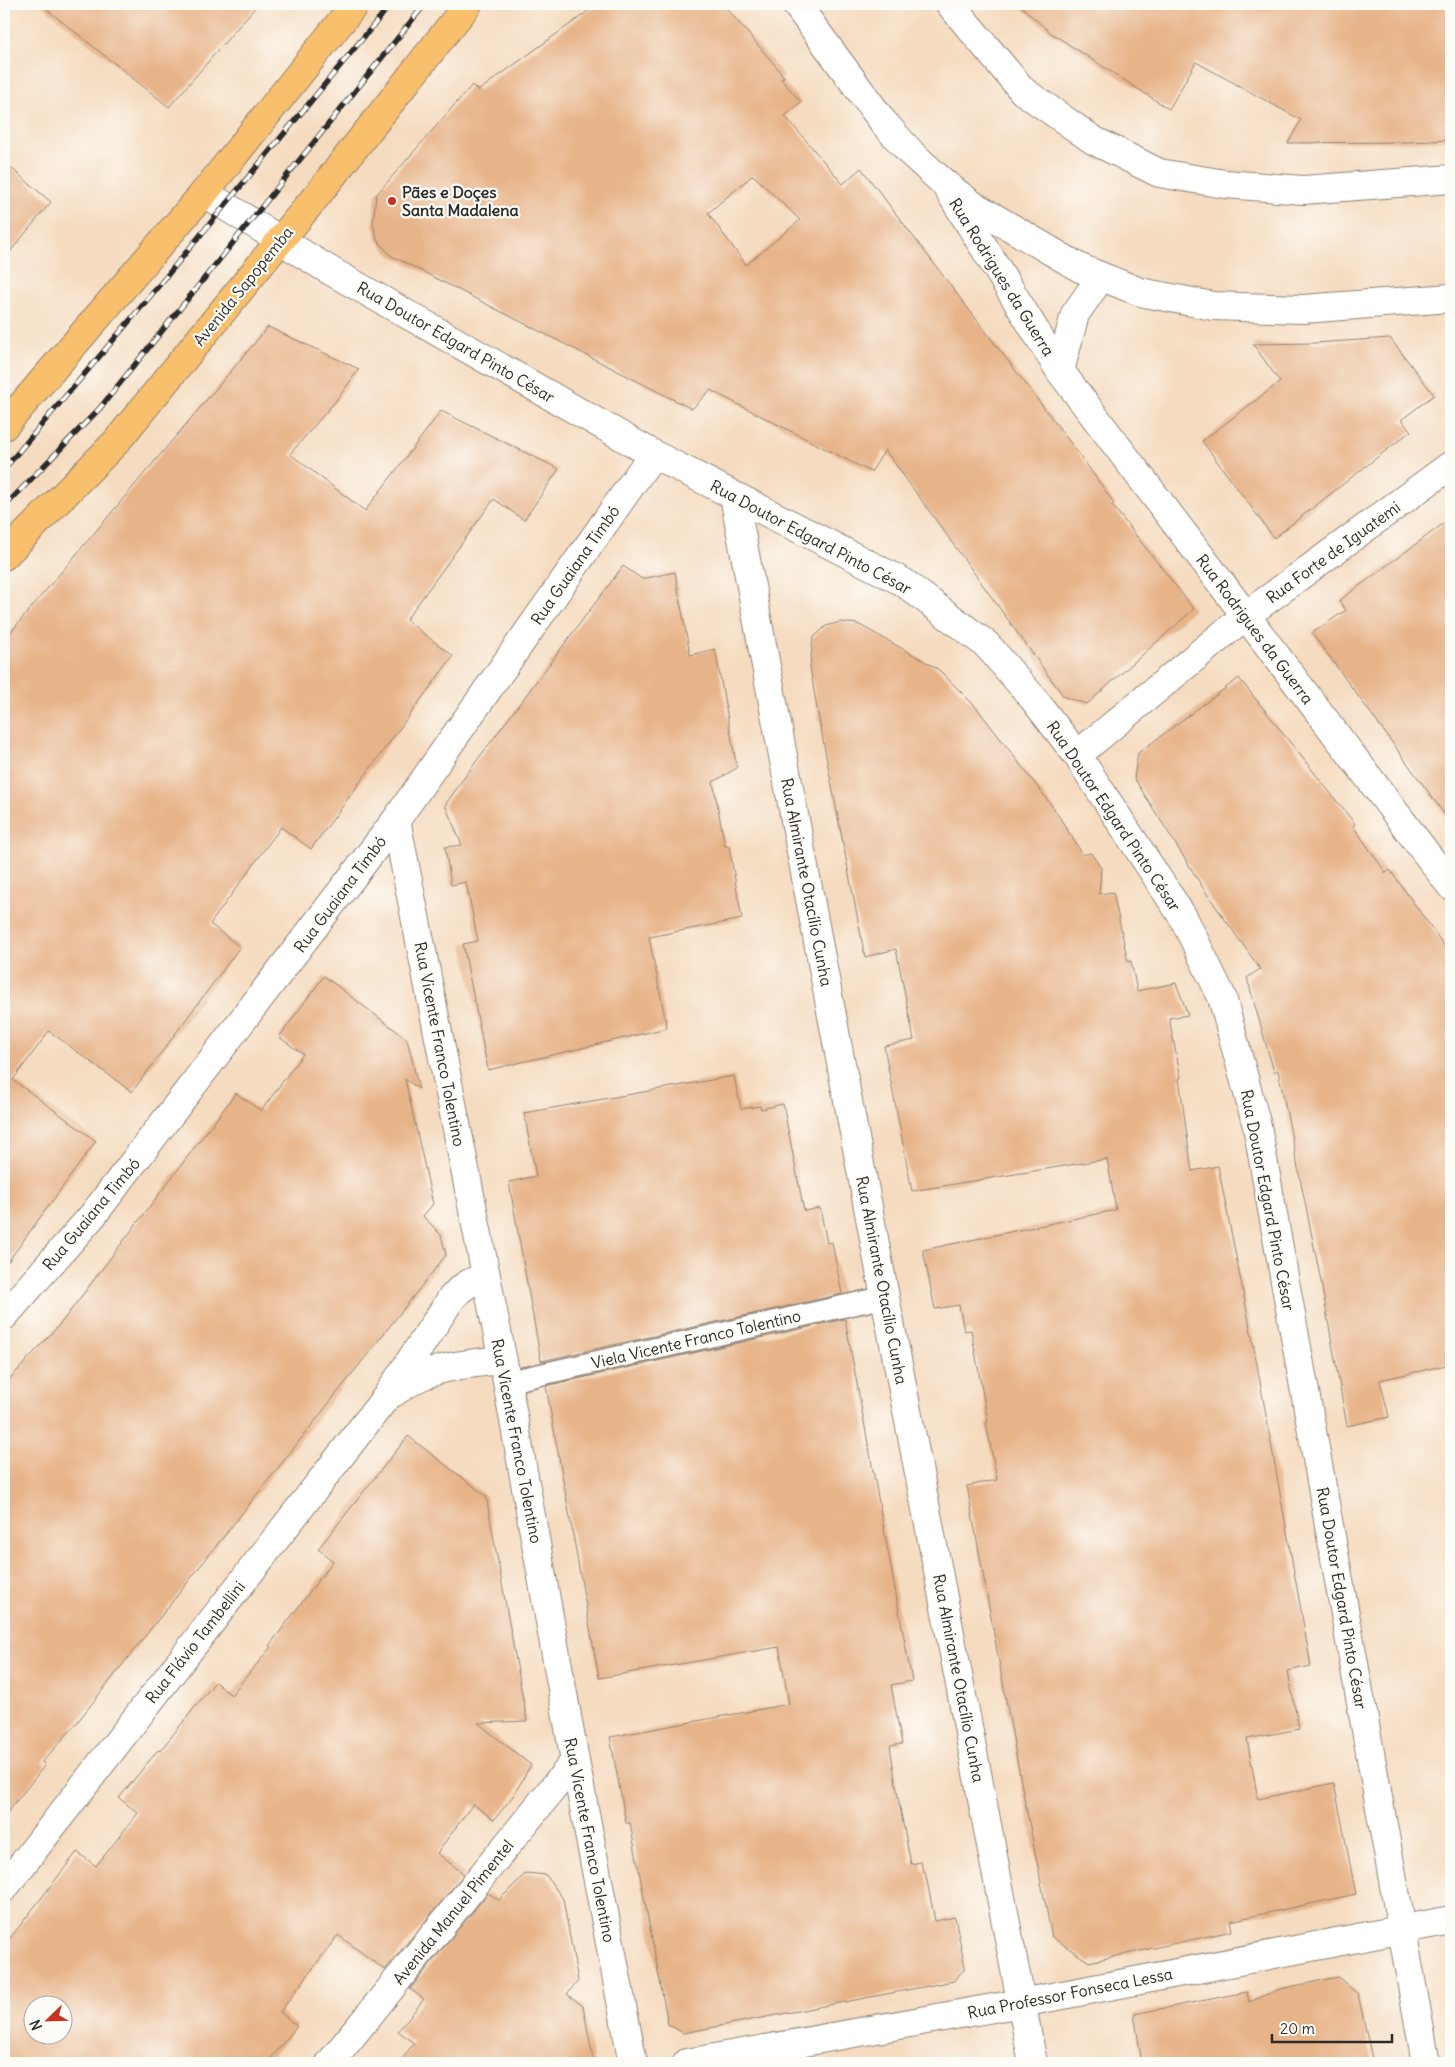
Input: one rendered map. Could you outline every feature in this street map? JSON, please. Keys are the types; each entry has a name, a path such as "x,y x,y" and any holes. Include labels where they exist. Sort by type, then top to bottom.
{"main road":[{"path":"4,426 204,193 355,4"},
{"name":"Avenida Sapopemba","path":"4,556 116,442 468,4"}],"street":[{"path":"796,4 884,123 912,154 945,184 971,204 1080,268 1140,292 1213,306 1303,309 1451,298"},
{"path":"950,4 1023,90 1093,140 1159,173 1225,184 1303,190 1451,179"},
{"name":"Rua Rodrigues da Guerra","path":"945,184 1060,371 1451,886"},
{"name":"Rua Doutor Edgard Pinto César","path":"204,193 279,240 653,454 903,582 986,646 1032,697 1077,755 1183,917 1222,997 1257,1126 1426,2063"},
{"name":"Rua Rodrigues da Guerra","path":"1060,371 1075,314 1101,277"},
{"name":"Rua Guaiana Timbó","path":"4,1316 93,1215 396,820 653,454"},
{"name":"Rua Forte de Iguatemi","path":"1077,755 1245,616 1451,465"},
{"name":"Rua Almirante Otacílio Cunha","path":"734,496 885,1296 1033,2063"},
{"name":"Rua Vicente Franco Tolentino","path":"396,820 504,1371 575,1761 633,2063"},
{"name":"Rua Flávio Tambellini","path":"4,1888 387,1396 451,1299 460,1288 471,1281 486,1277"},
{"name":"Rua Flávio Tambellini","path":"387,1396 422,1375 458,1365 504,1371"},
{"name":"Avenida Manuel Pimentel","path":"330,2063 575,1761"},
{"name":"Rua Professor Fonseca Lessa","path":"687,2063 1022,2003 1402,1930 1449,1918"}],"lane":[{"name":"Viela Vicente Franco Tolentino","path":"504,1371 885,1296"}],"building":[{"path":"40,4 258,4 169,107"},
{"path":"598,4 723,4 775,65 784,77 781,79 801,102 785,116 843,184 861,168 1079,454 1114,503 1112,505 1194,609 1087,704 1064,697 885,450 871,472 710,390 692,409 390,255 377,240 373,224 376,195 472,85 478,91","holes":["753,175 800,220 746,265 708,213"]},
{"path":"1018,4 1451,4 1451,140 1288,143 1301,120 1196,62 1169,109 1051,33"},
{"path":"4,162 51,202 4,259"},
{"path":"268,327 359,369 335,402 290,454 365,511 441,411 559,469 524,520 494,499 406,620 453,656 311,849 281,827 210,924 240,947 132,1092 49,1031 13,1080 96,1141 4,1267 4,640"},
{"path":"1390,338 1434,395 1401,420 1411,431 1274,538 1202,441 1280,382 1253,344 1315,343"},
{"path":"1451,518 1451,823 1312,633 1346,610 1339,601"},
{"path":"623,566 642,579 675,572 690,655 715,649 737,768 713,782 725,846 729,846 742,919 649,937 667,1028 488,1070 463,944 478,941 466,882 451,885 445,847 462,845 445,805"},
{"path":"840,622 858,624 939,670 976,707 1053,807 1083,855 1091,853 1101,868 1099,894 1113,892 1128,962 1131,961 1137,991 1176,983 1188,1015 1169,1018 1181,1078 1179,1078 1192,1171 1218,1166 1252,1337 1311,1666 1288,1671 1299,1729 1247,1739 1258,1799 1334,1783 1356,1894 1230,1921 1232,1931 1089,1962 1052,1937 1021,1782 967,1486 997,1480 971,1330 964,1331 959,1305 935,1309 923,1250 1116,1210 1107,1159 912,1191 884,1046 914,1040 896,949 865,957 810,667 813,638 826,626"},
{"path":"1239,678 1355,824 1353,826 1386,873 1390,870 1451,955 1451,1364 1380,1380 1389,1417 1347,1426 1319,1271 1278,1070 1274,1072 1247,978 1260,969 1207,894 1134,778 1138,753"},
{"path":"324,976 407,1039 419,1089 405,1079 433,1204 423,1216 441,1235 446,1255 71,1730 42,1762 45,1765 4,1817 4,1385 61,1323 236,1093 261,1111 303,1054 279,1037"},
{"path":"734,1076 741,1109 760,1106 761,1109 783,1104 804,1211 820,1208 827,1243 832,1242 842,1294 541,1361 509,1182 536,1176 524,1113"},
{"path":"845,1319 912,1681 891,1685 902,1744 890,1746 899,1803 911,1864 921,1862 923,1871 925,1871 935,1921 955,1917 965,1968 954,1981 683,2033 668,2024 630,1823 626,1823 610,1737 789,1704 779,1647 599,1678 546,1386"},
{"path":"408,1436 486,1496 527,1721 478,1723 531,1765 513,1796 494,1820 473,1804 437,1853 464,1874 385,1970 338,1935 280,2012 297,2026 267,2063 4,2063 4,1946 77,1852 96,1866 138,1813 119,1798 158,1750 160,1751 215,1682 231,1695 271,1647 269,1646 333,1561 318,1549"},
{"path":"526,1873 546,1875 563,1899 578,1981 567,1994 583,2006 594,2063 399,2063 414,2043 398,2031 424,1999 410,1989 488,1893 499,1900"},
{"path":"1338,1977 1358,1994 1373,2063 1142,2063 1134,2014 1247,1992 1249,2002 1280,1989"}],"railway":[{"path":"4,469 137,312 391,4"},
{"path":"4,507 100,408 425,4"}],"place":[{"name":"Pães e Doçes Santa Madalena","path":"392,201"}]}
